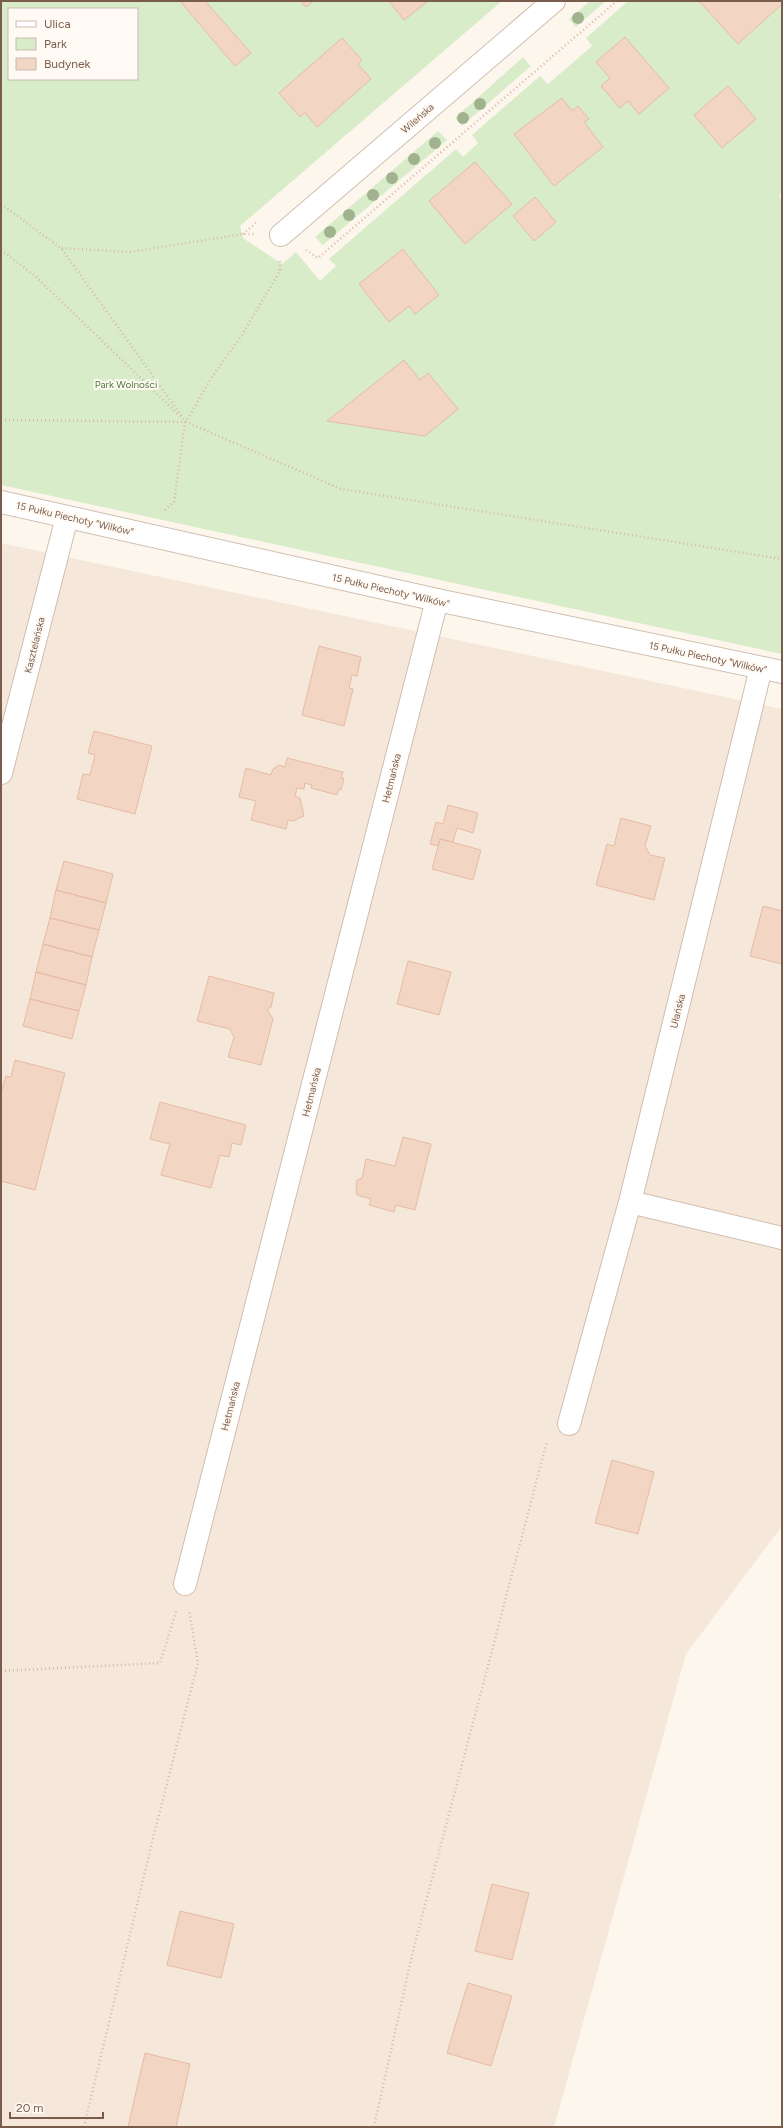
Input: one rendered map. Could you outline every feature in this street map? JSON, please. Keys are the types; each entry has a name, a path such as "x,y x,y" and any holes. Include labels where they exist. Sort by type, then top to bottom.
{"street":[{"name":"Wileńska","path":"281,235 554,1"},
{"name":"15 Pułku Piechoty \"Wilków\"","path":"1,502 437,600 772,670"},
{"name":"Kasztelańska","path":"1,773 67,517"},
{"name":"Hetmańska","path":"185,1584 437,600"},
{"name":"Ułańska","path":"569,1424 772,670"},
{"path":"630,1202 782,1238"}],"path":[{"path":"61,248 130,252 242,234 281,235 318,258 617,1"},
{"path":"1,204 61,248 186,422"},
{"path":"174,502 186,422 210,380 242,335 280,271 281,235"},
{"path":"1,250 34,275 186,422 342,489 782,560"},
{"path":"1,420 186,422"},
{"path":"374,2127 413,1951 549,1435"},
{"path":"1,1671 160,1663 185,1584"},
{"path":"84,2127 152,1838 198,1663 185,1584"}],"shaded area":[{"path":"1,543 782,709 782,1526 686,1654 554,2127 1,2127"}],"green space":[{"name":"Park Wolności","path":"1,1 502,1 240,226 243,238 282,264 296,252 320,281 336,266 329,259 456,149 463,157 478,143 472,135 540,76 548,84 592,46 586,38 628,1 782,1 782,190 779,197 782,199 782,654 1,485"},
{"path":"590,1 606,1 576,27 569,19"},
{"path":"523,57 531,66 462,126 455,118"},
{"path":"438,131 447,140 323,245 315,237"}],"building":[{"path":"180,1 205,1 251,53 235,66"},
{"path":"300,1 313,1 306,7"},
{"path":"389,1 428,1 404,20"},
{"path":"699,1 782,1 782,4 738,44"},
{"path":"625,37 669,88 639,114 628,101 620,108 601,86 610,78 596,62"},
{"path":"342,38 362,60 358,64 371,79 317,127 305,113 300,117 279,93"},
{"path":"728,86 756,119 722,148 694,115"},
{"path":"562,98 572,111 578,106 589,119 584,122 603,147 554,186 514,134"},
{"path":"475,162 512,204 465,244 429,201"},
{"path":"535,197 556,222 534,241 513,216"},
{"path":"403,249 439,295 415,314 409,306 389,322 359,284"},
{"path":"404,360 420,380 428,373 458,409 425,436 327,421"},
{"path":"319,646 361,657 357,676 352,675 349,688 353,689 344,726 302,715"},
{"path":"94,731 152,746 135,814 77,799 83,774 90,775 95,755 88,753"},
{"path":"287,758 343,772 341,778 344,778 341,790 339,789 337,795 311,788 312,785 305,783 304,789 297,788 295,796 300,798 304,816 293,821 288,820 286,829 251,820 256,801 239,797 246,768 271,775 273,769 279,765 285,767"},
{"path":"448,805 478,813 473,833 457,828 453,842 440,839 438,846 430,844 436,822 443,824"},
{"path":"621,818 651,826 645,846 650,855 665,858 654,900 596,885 607,844 614,846"},
{"path":"440,839 481,850 473,880 432,869"},
{"path":"64,861 113,874 106,903 56,890"},
{"path":"56,890 106,903 99,930 50,918"},
{"path":"763,906 782,911 782,964 750,956"},
{"path":"50,918 99,930 92,957 43,944"},
{"path":"43,944 92,957 86,985 36,972"},
{"path":"408,961 451,972 439,1015 397,1004"},
{"path":"36,972 86,985 79,1011 30,999"},
{"path":"209,976 274,993 271,1007 267,1009 273,1019 261,1065 228,1057 234,1037 230,1029 197,1021"},
{"path":"30,999 79,1011 72,1039 23,1026"},
{"path":"15,1060 65,1073 35,1190 1,1181 1,1093 6,1076 11,1077"},
{"path":"160,1102 246,1125 241,1145 232,1143 229,1157 220,1155 211,1188 161,1175 170,1144 150,1139"},
{"path":"403,1137 431,1144 415,1210 396,1205 394,1212 369,1205 371,1199 357,1195 356,1187 357,1180 362,1178 366,1159 395,1166"},
{"path":"612,1460 654,1472 638,1534 595,1523"},
{"path":"492,1884 529,1893 512,1960 475,1951"},
{"path":"180,1911 234,1924 221,1978 167,1965"},
{"path":"468,1983 512,1996 491,2066 447,2053"},
{"path":"145,2053 190,2064 176,2127 128,2127"}]}
